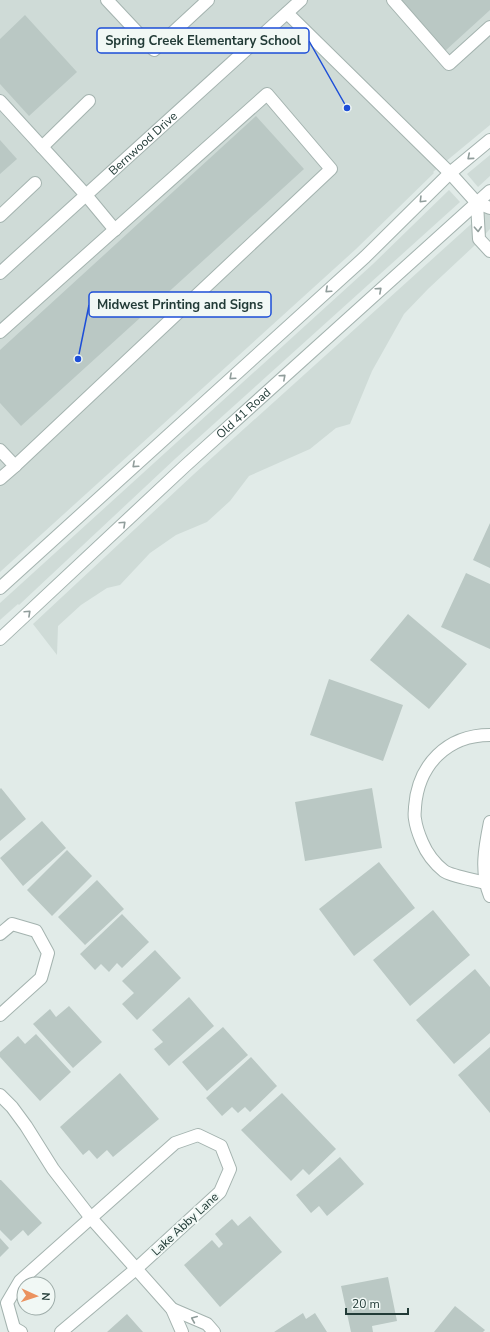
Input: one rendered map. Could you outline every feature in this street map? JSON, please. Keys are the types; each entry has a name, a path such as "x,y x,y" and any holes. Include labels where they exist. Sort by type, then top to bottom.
{"street":[{"path":"107,0 154,50 208,0"},
{"path":"392,0 449,64 490,27"},
{"name":"Bernwood Drive","path":"0,273 293,5 450,173 476,203"},
{"path":"0,332 267,94 331,169 0,479"},
{"path":"0,101 86,195 115,230"},
{"path":"42,147 89,102"},
{"path":"0,588 365,257 450,173 490,140"},
{"path":"0,216 35,183"},
{"name":"Old 41 Road","path":"0,639 190,461 490,192"},
{"path":"490,208 476,203 479,239 490,251"},
{"path":"0,450 15,466"},
{"path":"485,883 446,872 434,862 424,846 415,819 416,797 420,780 429,764 445,748 463,739 481,735 490,735"},
{"path":"490,822 485,850 485,883 490,896"},
{"path":"0,934 12,924 36,931 48,953 41,978 0,1015"},
{"path":"0,1095 12,1107 53,1169 91,1218 172,1309 182,1332"},
{"name":"Lake Abby Lane","path":"21,1332 14,1328 7,1303 20,1281 175,1143 198,1136 221,1146 230,1169 220,1192 136,1269 61,1332"},
{"path":"172,1309 207,1324 214,1332"}],"shaded area":[{"path":"0,0 490,0 490,125 433,172 434,173 356,249 0,572"},
{"path":"490,155 490,176 478,187 467,174"},
{"path":"449,190 460,202 176,458 19,605 18,604 0,620 0,603 373,264"},
{"path":"490,207 490,229 404,314 372,371 350,424 336,428 310,449 249,476 230,501 207,522 176,535 150,553 120,585 107,588 81,605 58,626 57,655 33,624 194,474"}],"building":[{"path":"400,0 490,0 490,10 445,51"},
{"path":"25,15 77,72 29,116 0,84 0,39"},
{"path":"256,116 304,169 21,426 0,403 0,350"},
{"path":"0,140 17,159 0,174"},
{"path":"490,523 490,568 473,560"},
{"path":"466,573 490,584 490,649 441,627"},
{"path":"408,614 467,664 429,709 370,660"},
{"path":"329,679 403,705 383,761 310,735"},
{"path":"1,788 26,819 0,841 0,789"},
{"path":"372,788 382,848 305,861 295,802"},
{"path":"42,821 66,848 23,886 0,858"},
{"path":"67,850 92,876 52,916 27,890"},
{"path":"379,862 415,908 354,956 319,909"},
{"path":"97,880 124,909 85,945 58,917"},
{"path":"433,910 470,955 410,1006 373,960"},
{"path":"122,914 149,942 122,968 117,963 109,972 101,964 95,970 80,954"},
{"path":"155,950 181,978 137,1020 122,1004 134,993 122,981"},
{"path":"475,969 490,987 490,1033 454,1064 416,1020"},
{"path":"189,997 214,1026 169,1066 154,1049 163,1042 152,1030"},
{"path":"69,1006 102,1042 73,1068 33,1024 50,1009 56,1017"},
{"path":"223,1027 248,1055 207,1091 182,1062"},
{"path":"36,1034 71,1072 40,1101 0,1057 0,1052 18,1036 25,1044"},
{"path":"490,1047 490,1113 458,1075"},
{"path":"251,1057 277,1086 250,1112 245,1107 238,1113 232,1107 222,1116 206,1098"},
{"path":"120,1073 159,1119 113,1157 107,1150 97,1159 89,1150 83,1155 60,1127"},
{"path":"282,1093 336,1149 309,1175 303,1169 291,1181 241,1130"},
{"path":"340,1157 364,1184 327,1216 319,1206 311,1213 296,1195"},
{"path":"0,1180 42,1223 28,1236 23,1230 11,1241 0,1230"},
{"path":"250,1216 282,1252 220,1307 184,1265 212,1240 219,1248 223,1244 215,1234 232,1219 238,1226"},
{"path":"0,1238 9,1248 0,1257"},
{"path":"388,1277 397,1321 372,1326 373,1332 351,1332 341,1286"},
{"path":"455,1306 485,1330 483,1332 434,1332"},
{"path":"303,1313 306,1319 315,1313 327,1332 274,1332"},
{"path":"127,1314 143,1332 107,1332"}],"place":[{"name":"Spring Creek Elementary School","path":"347,108"},
{"name":"Midwest Printing and Signs","path":"78,359"}]}
